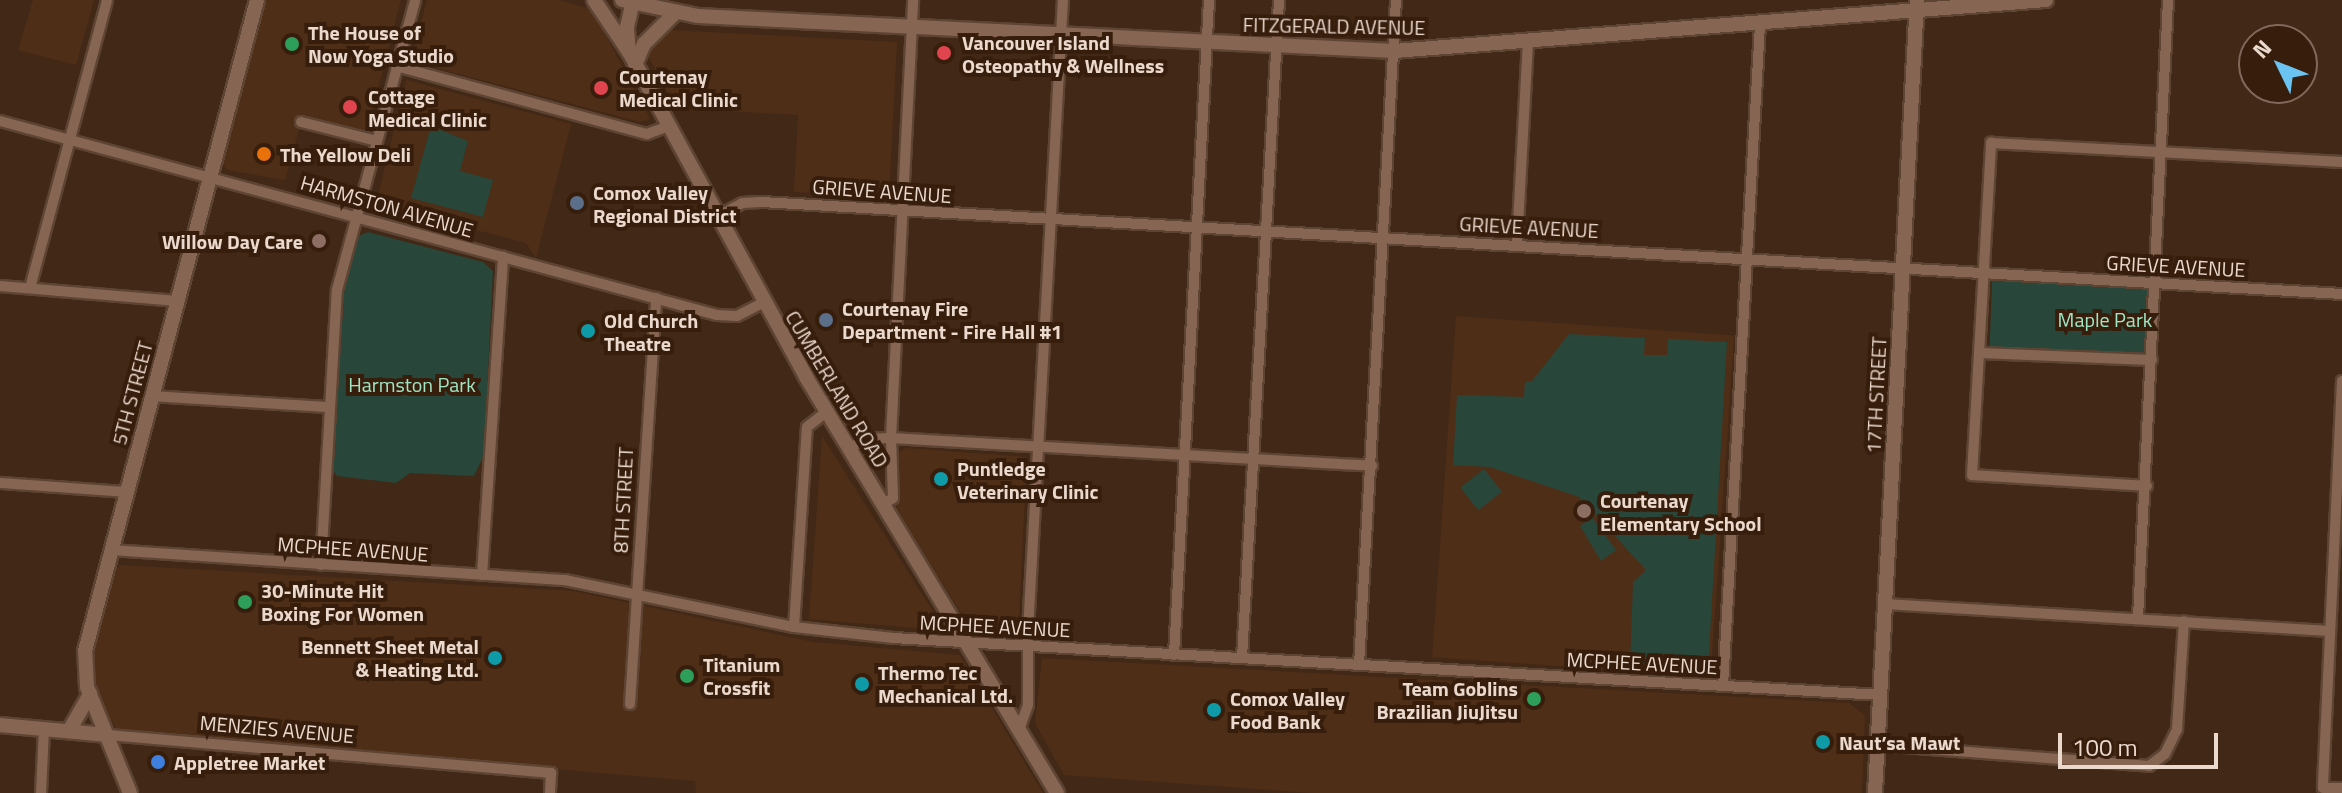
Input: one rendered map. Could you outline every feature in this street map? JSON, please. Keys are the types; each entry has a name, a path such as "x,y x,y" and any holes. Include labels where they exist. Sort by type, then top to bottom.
{"street":[{"path":"30,288 107,0"},
{"name":"5TH STREET","path":"130,793 90,694 85,651 257,0"},
{"path":"321,565 326,407 337,290 415,0"},
{"name":"CUMBERLAND ROAD","path":"594,0 632,58 763,303 826,412 1020,727 1057,793"},
{"path":"882,505 893,498 891,438 913,0"},
{"path":"1020,727 1028,705 1038,446 1063,0"},
{"path":"1174,655 1209,0"},
{"path":"1242,658 1279,0"},
{"path":"1359,665 1396,0"},
{"name":"FITZGERALD AVENUE","path":"631,1 674,14 1277,48 1394,51 1760,24 1917,5 2046,0"},
{"path":"2138,618 2157,283 2168,0"},
{"path":"631,1 627,27 632,58"},
{"name":"17TH STREET","path":"1875,793 1917,5"},
{"path":"632,58 653,32 674,14"},
{"path":"1723,686 1760,24"},
{"path":"1517,244 1528,41"},
{"path":"396,66 647,134 669,126"},
{"name":"HARMSTON AVENUE","path":"0,121 725,316 763,303"},
{"path":"301,122 377,141"},
{"path":"2147,486 1972,475 1991,143 2342,162"},
{"name":"GRIEVE AVENUE","path":"718,216 752,202 1748,257 2342,294"},
{"path":"482,575 503,257"},
{"path":"0,286 177,301"},
{"name":"8TH STREET","path":"630,704 656,298"},
{"path":"1979,353 2152,360"},
{"path":"2342,381 2323,788 2342,788"},
{"path":"152,396 326,407"},
{"path":"794,627 807,427 826,412"},
{"path":"848,448 869,439 891,438 1372,466"},
{"path":"0,483 126,492"},
{"name":"MCPHEE AVENUE","path":"112,550 565,580 794,627 966,643 1881,695"},
{"path":"1886,604 2328,631"},
{"path":"1878,745 2149,766 2165,754 2177,729 2184,621"},
{"path":"69,731 90,694"},
{"name":"MENZIES AVENUE","path":"0,725 551,773 550,793"},
{"path":"41,793 44,729"}],"shaded area":[{"path":"33,0 94,0 76,65 18,50"},
{"path":"266,0 401,0 365,138 301,122 285,180 227,170 221,161"},
{"path":"427,0 559,0 592,9 650,119 640,122 417,63 412,56"},
{"path":"672,30 897,42 889,196 794,192 798,115 676,108 648,56 660,34"},
{"path":"406,80 571,124 536,258 526,243 376,204"},
{"name":"Courtenay Elementary School","path":"1456,316 1734,335 1710,677 1432,657"},
{"path":"822,436 941,624 939,630 809,619"},
{"path":"905,448 1027,457 1018,633 971,629 908,528 896,506 899,453"},
{"path":"120,565 573,591 813,642 960,655 1043,793 696,793 695,781 118,732 96,694 91,656 111,575"},
{"path":"1042,658 1849,703 1865,715 1862,793 1312,793 1064,775 1035,723"}],"green space":[{"path":"431,126 468,141 460,171 493,180 483,217 411,198"},
{"name":"Harmston Park","path":"368,232 483,262 493,271 484,455 474,476 410,473 396,483 337,476 332,469 345,280 356,237"},
{"name":"Maple Park","path":"1992,280 2150,286 2147,355 1990,350"},
{"path":"1569,334 1645,338 1644,355 1667,355 1668,339 1727,342 1708,670 1630,665 1633,582 1646,570 1579,497 1490,467 1453,465 1457,395 1524,397 1525,382 1532,381"},
{"path":"1484,469 1502,492 1478,510 1460,487"},
{"path":"1592,517 1616,550 1601,561 1580,526"}],"place":[{"name":"The House of Now Yoga Studio","path":"292,44"},
{"name":"Vancouver Island Osteopathy & Wellness","path":"944,53"},
{"name":"Courtenay Medical Clinic","path":"601,88"},
{"name":"Cottage Medical Clinic","path":"350,107"},
{"name":"The Yellow Deli","path":"264,154"},
{"name":"Comox Valley Regional District","path":"577,203"},
{"name":"Willow Day Care","path":"319,241"},
{"name":"Courtenay Fire Department - Fire Hall #1","path":"826,320"},
{"name":"Old Church Theatre","path":"588,331"},
{"name":"Puntledge Veterinary Clinic","path":"941,479"},
{"name":"Courtenay Elementary School","path":"1584,511"},
{"name":"30-Minute Hit Boxing For Women","path":"245,602"},
{"name":"Bennett Sheet Metal & Heating Ltd.","path":"495,658"},
{"name":"Titanium Crossfit","path":"687,676"},
{"name":"Thermo Tec Mechanical Ltd.","path":"862,684"},
{"name":"Team Goblins Brazilian JiuJitsu","path":"1534,699"},
{"name":"Comox Valley Food Bank","path":"1214,710"},
{"name":"Naut’sa Mawt","path":"1823,742"},
{"name":"Appletree Market","path":"158,762"}]}
